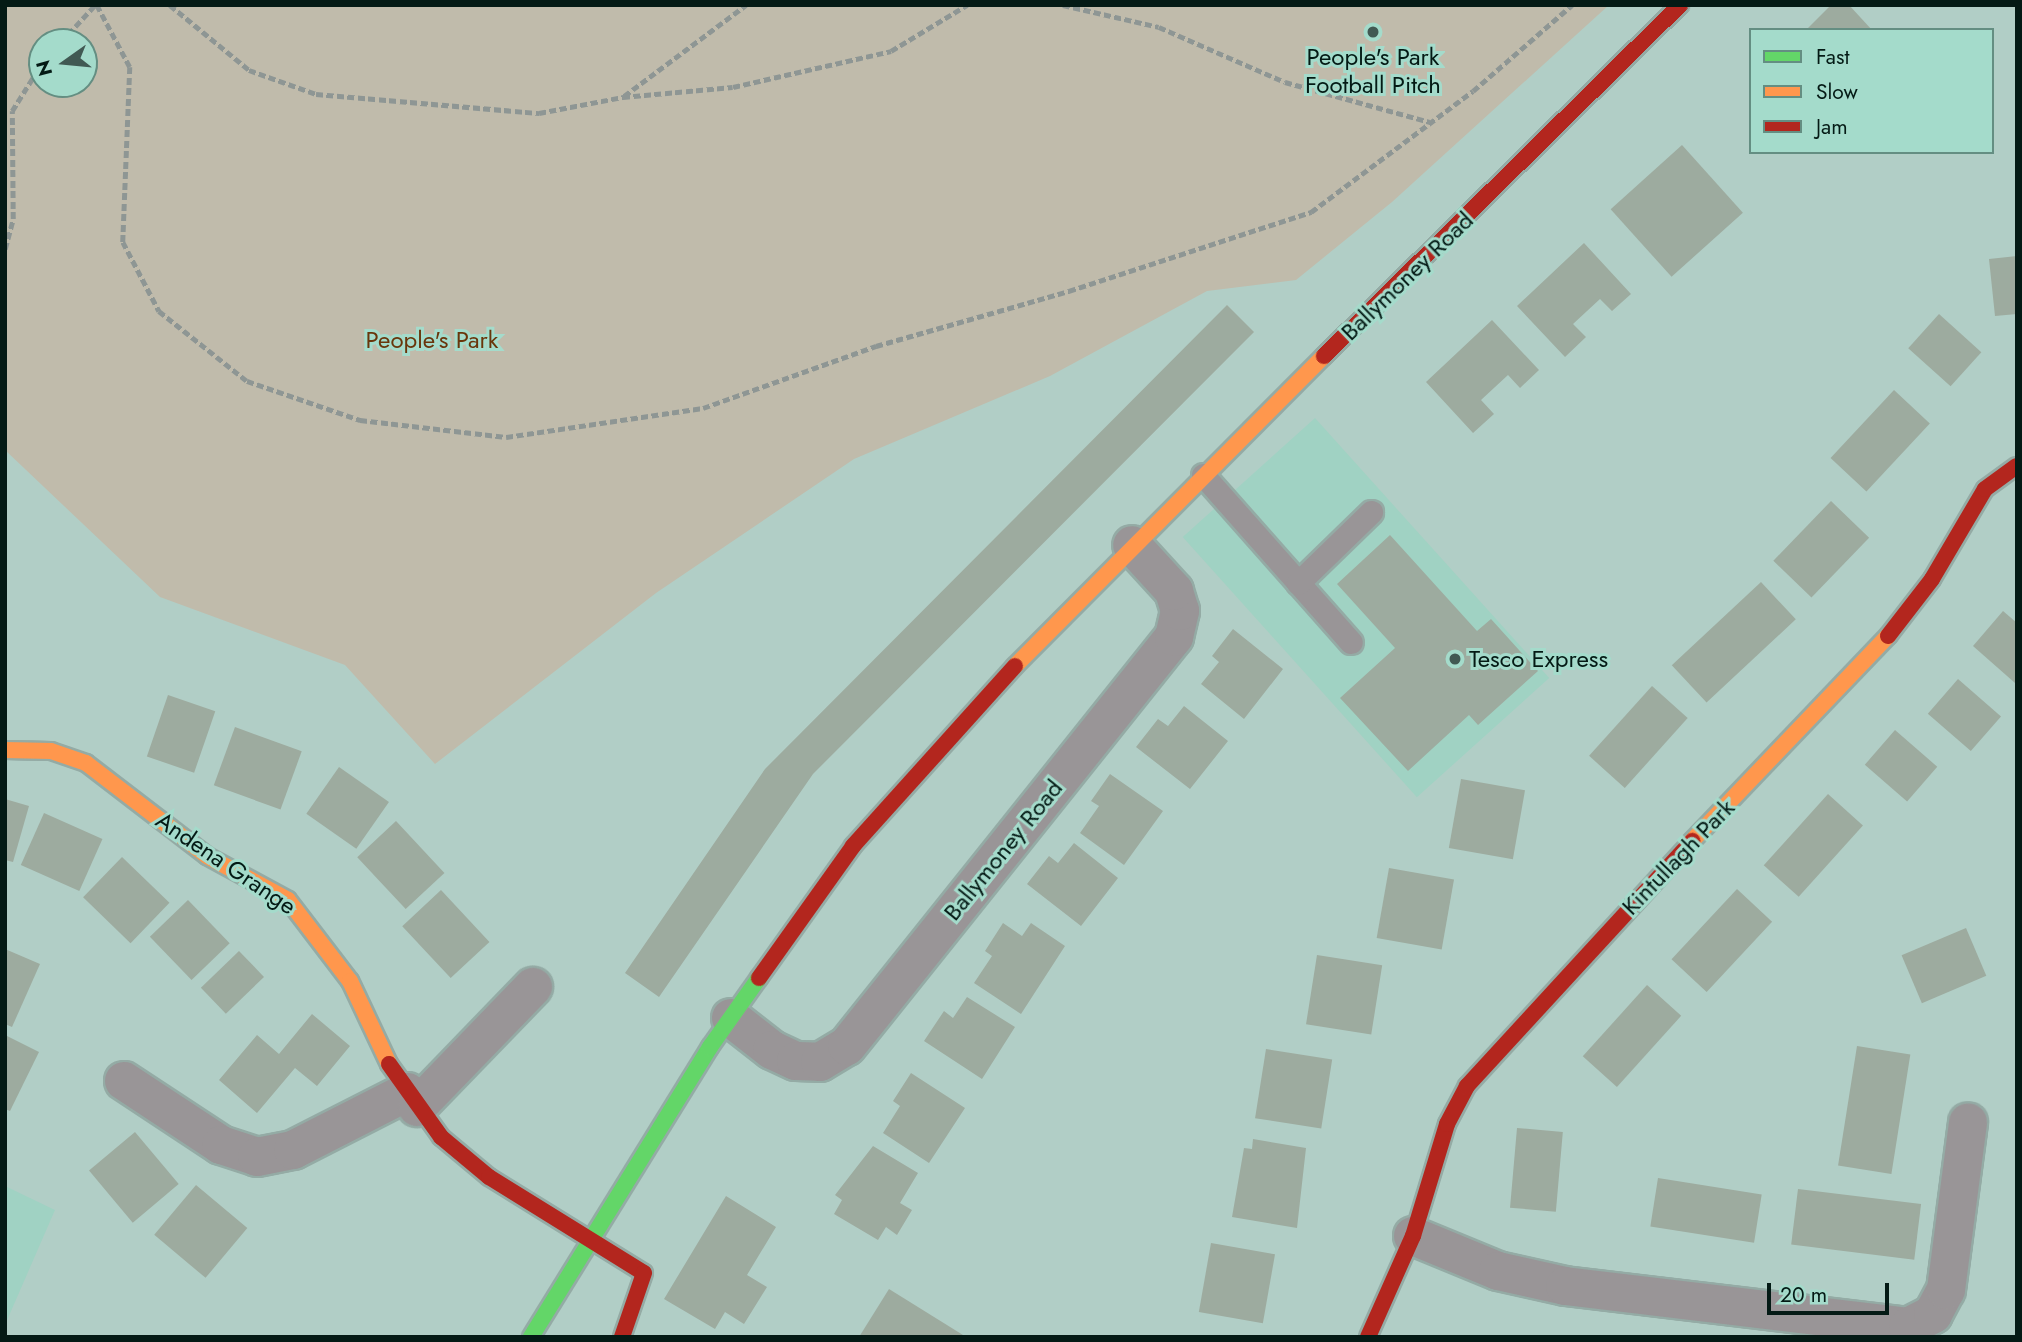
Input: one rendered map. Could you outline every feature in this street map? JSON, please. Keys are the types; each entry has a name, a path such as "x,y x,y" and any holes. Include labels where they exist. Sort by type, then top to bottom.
{"street":[{"name":"Ballymoney Road","path":"531,1337 587,1241 731,1018 853,846 1063,612 1680,5"},
{"name":"Kintullagh Park","path":"1368,1337 1413,1236 1447,1124 1467,1086 1578,961 1891,633 1932,579 1979,497 1997,475 2017,466"},
{"name":"Ballymoney Road","path":"731,1018 772,1050 796,1061 820,1062 847,1046 1174,637 1181,611 1174,591 1132,545"},
{"name":"Andena Grange","path":"5,750 51,751 86,763 207,856 288,900 350,981 412,1100 465,1157 587,1241 644,1273 622,1337"},
{"path":"124,1081 221,1146 257,1157 293,1150 412,1100 533,987"},
{"path":"1413,1236 1498,1271 1565,1286 1909,1327 1933,1314 1946,1290 1968,1122"}],"lane":[{"path":"1203,475 1351,642"},
{"path":"1298,583 1371,512"}],"path":[{"path":"74,28 96,5 130,66 123,242 159,311 247,381 360,420 506,437 704,408 876,346 1069,291 1311,212 1431,122 1572,5"},
{"path":"170,5 249,69 316,94 539,113 624,97 733,87 891,51 967,5"},
{"path":"624,97 746,5"},
{"path":"1063,5 1159,27 1285,82 1431,122"},
{"path":"5,249 13,219 12,111 28,85"}],"shaded area":[{"path":"1315,418 1549,678 1417,797 1183,537"},
{"path":"5,1186 55,1210 5,1325"}],"green space":[{"name":"People's Park","path":"5,5 1609,5 1392,202 1296,280 1207,291 1050,376 854,459 656,593 435,764 345,665 160,597 5,450"}],"building":[{"path":"1831,5 1849,5 1870,28 1808,28"},
{"path":"1682,145 1743,213 1672,277 1611,209"},
{"path":"1584,243 1631,294 1612,311 1600,299 1573,324 1586,337 1565,357 1517,306"},
{"path":"2017,256 2017,314 1995,316 1989,259"},
{"path":"1227,305 1254,332 813,774 659,997 625,973 765,769"},
{"path":"1939,314 1981,352 1951,386 1908,348"},
{"path":"1492,320 1539,370 1520,388 1508,375 1481,400 1494,414 1473,433 1426,382"},
{"path":"1894,390 1930,423 1866,491 1831,458"},
{"path":"1831,501 1869,538 1811,598 1773,561"},
{"name":"Tesco Express","path":"1390,535 1477,631 1491,619 1538,671 1478,725 1469,715 1408,771 1340,698 1395,648 1337,584"},
{"path":"1761,582 1796,619 1707,703 1672,665"},
{"path":"2003,611 2017,623 2015,683 1973,646"},
{"path":"1233,629 1283,669 1244,719 1201,684 1219,662 1212,656"},
{"path":"1958,679 2001,716 1971,751 1928,714"},
{"path":"1652,686 1688,718 1625,788 1589,756"},
{"path":"168,695 215,711 194,773 147,756"},
{"path":"1184,706 1228,741 1190,789 1136,747 1158,719 1168,726"},
{"path":"235,727 302,751 281,810 214,785"},
{"path":"1895,730 1937,767 1907,801 1865,765"},
{"path":"339,767 389,802 356,849 306,814"},
{"path":"1110,774 1163,811 1124,865 1080,833 1099,806 1091,801"},
{"path":"1461,779 1525,790 1513,859 1449,848"},
{"path":"1828,794 1863,825 1799,897 1764,865"},
{"path":"5,799 29,806 13,862 5,860"},
{"path":"44,813 102,839 79,891 21,865"},
{"path":"396,821 444,873 406,909 357,857"},
{"path":"1074,843 1118,878 1081,926 1027,884 1049,856 1058,863"},
{"path":"122,857 169,903 131,943 83,897"},
{"path":"1389,868 1454,879 1442,949 1377,938"},
{"path":"1737,889 1772,922 1707,992 1672,959"},
{"path":"441,890 489,942 451,978 402,926"},
{"path":"188,900 230,943 192,980 150,937"},
{"path":"1003,923 1022,936 1031,923 1065,946 1021,1014 974,983 992,956 985,951"},
{"path":"1966,928 1986,976 1922,1003 1902,955"},
{"path":"5,949 40,964 12,1027 5,1024"},
{"path":"239,951 264,977 226,1014 201,988"},
{"path":"1317,955 1382,965 1371,1034 1306,1024"},
{"path":"1647,985 1681,1016 1617,1087 1583,1056"},
{"path":"967,997 1015,1027 982,1079 924,1041 944,1011 953,1018"},
{"path":"312,1014 350,1046 317,1086 295,1068 257,1113 219,1080 257,1035 279,1054"},
{"path":"5,1035 39,1052 10,1111 5,1109"},
{"path":"1857,1046 1910,1054 1891,1174 1838,1166"},
{"path":"1266,1049 1332,1059 1321,1129 1255,1118"},
{"path":"911,1073 965,1108 929,1163 883,1133 900,1106 893,1101"},
{"path":"1517,1128 1563,1132 1556,1212 1510,1208"},
{"path":"135,1132 179,1184 133,1223 89,1171"},
{"path":"1253,1139 1306,1148 1297,1228 1232,1217 1244,1148 1252,1149"},
{"path":"873,1146 918,1173 900,1203 912,1210 897,1235 886,1227 878,1240 834,1214 842,1200 835,1195"},
{"path":"1658,1178 1762,1194 1754,1243 1650,1226"},
{"path":"196,1185 247,1228 206,1278 154,1235"},
{"path":"1798,1189 1921,1204 1914,1260 1791,1245"},
{"path":"726,1196 776,1227 747,1275 767,1287 744,1324 725,1312 715,1329 664,1299"},
{"path":"1211,1243 1275,1254 1263,1323 1199,1312"},
{"path":"889,1289 963,1335 962,1337 859,1337"}],"traffic: fast":[{"path":"531,1337 710,1047 759,978"}],"traffic: slow":[{"path":"1015,666 1324,356"},
{"path":"1692,841 1888,636"},
{"path":"5,750 51,751 86,763 207,856 288,900 350,981 389,1064"}],"traffic: jam":[{"path":"1324,356 1680,5"},
{"path":"1888,636 1932,579 1985,489 2017,466"},
{"path":"759,978 853,846 1015,666"},
{"path":"1368,1337 1413,1236 1447,1124 1467,1086 1692,841"},
{"path":"389,1064 441,1137 489,1177 644,1273 622,1337"}],"place":[{"name":"People's Park Football Pitch","path":"1373,32"},
{"name":"Tesco Express","path":"1455,659"}]}
